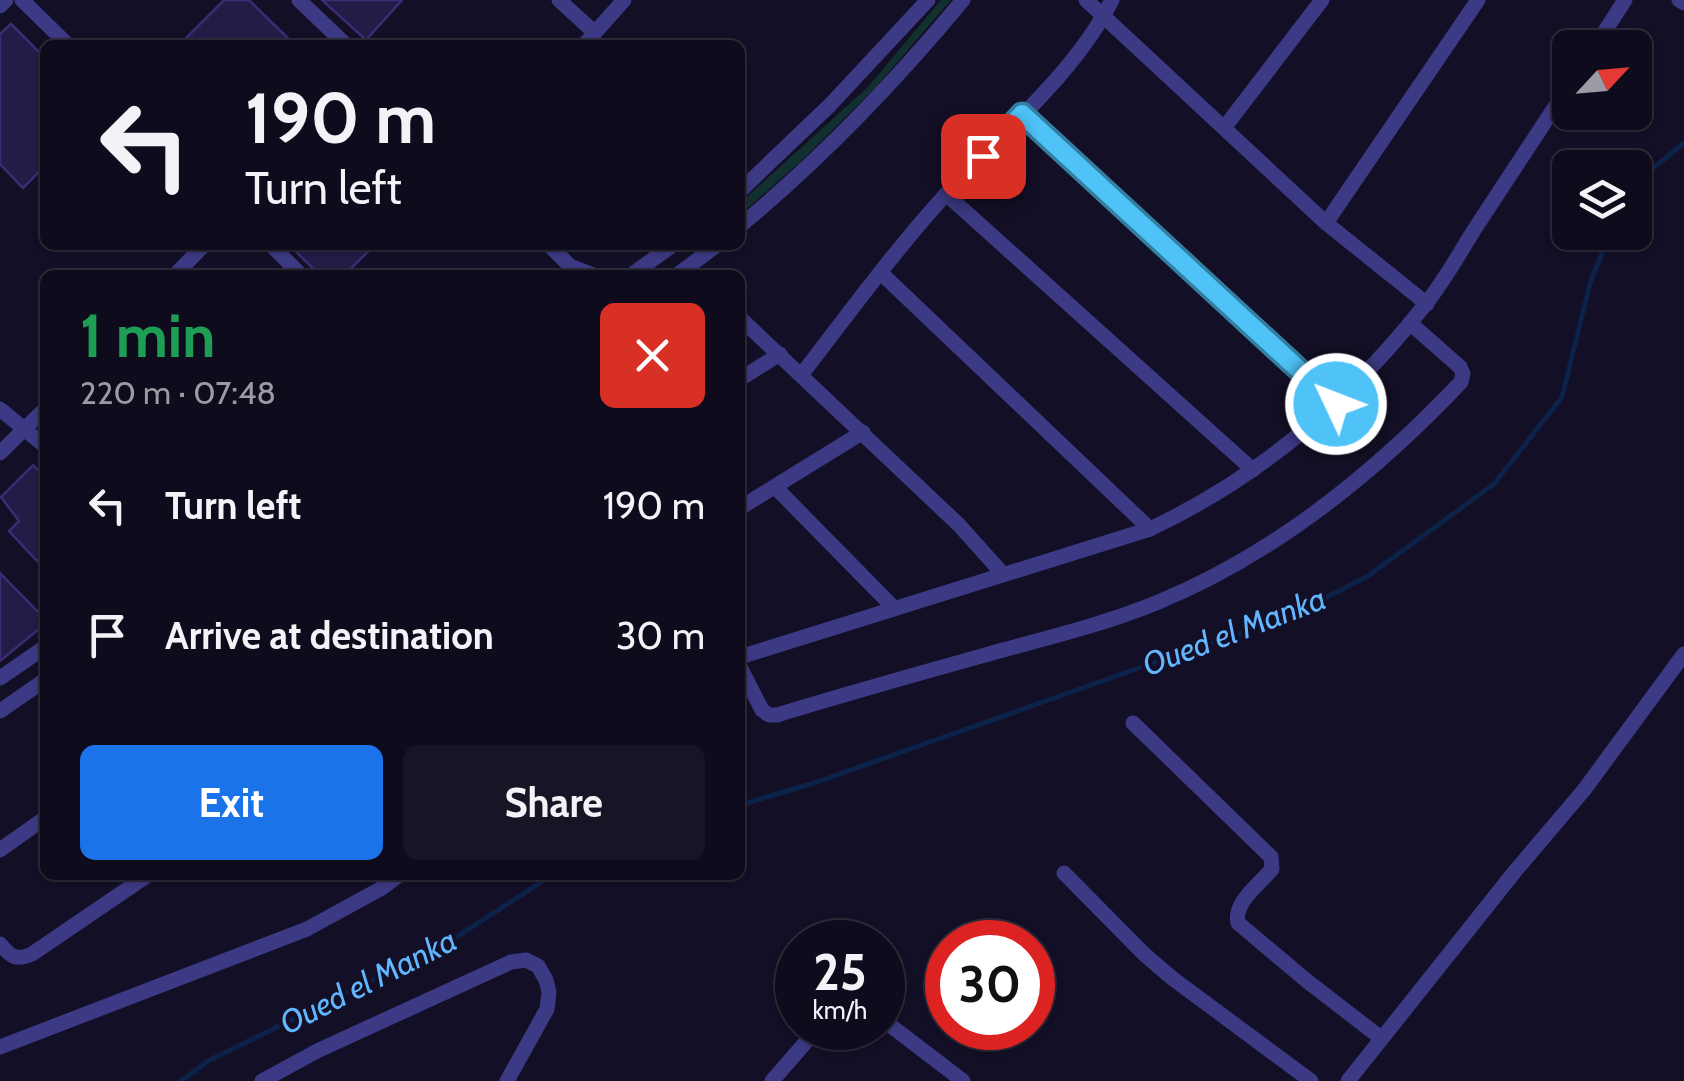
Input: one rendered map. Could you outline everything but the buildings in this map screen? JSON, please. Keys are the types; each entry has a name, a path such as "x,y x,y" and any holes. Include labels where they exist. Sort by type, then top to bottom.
{"street":[{"path":"0,6 6,0"},
{"path":"22,0 63,40"},
{"path":"299,0 341,40"},
{"path":"559,0 589,39 624,0"},
{"path":"745,186 819,117 928,0"},
{"path":"745,222 862,114 963,0"},
{"path":"1086,0 1326,223 1426,304"},
{"path":"802,374 946,194 1064,68 1112,0"},
{"path":"1224,128 1322,0"},
{"path":"1326,223 1478,0"},
{"path":"1606,30 1625,0"},
{"path":"745,656 1150,529 1253,470 1336,404 1386,352 1426,304 1552,112"},
{"path":"1022,114 1336,404"},
{"path":"946,194 1253,470"},
{"path":"180,270 199,250"},
{"path":"275,250 296,270"},
{"path":"552,250 570,270"},
{"path":"638,270 666,250"},
{"path":"688,270 711,250"},
{"path":"881,273 1150,529"},
{"path":"745,322 960,525 1003,574"},
{"path":"745,676 762,710 777,715 1096,624 1197,585 1265,547 1349,489 1461,382 1460,367 1410,323"},
{"path":"745,376 780,354"},
{"path":"0,409 40,442"},
{"path":"0,453 40,414"},
{"path":"745,505 863,432"},
{"path":"775,487 894,608"},
{"path":"0,678 40,650"},
{"path":"1348,1081 1584,790 1684,654"},
{"path":"0,711 40,683"},
{"path":"1133,723 1272,858 1272,869 1237,909 1238,923 1381,1038"},
{"path":"0,850 40,822"},
{"path":"1064,873 1172,978 1311,1081"},
{"path":"0,944 16,959 32,954 141,880"},
{"path":"0,1047 307,928 392,880"},
{"path":"262,1081 316,1050 511,962 526,960 538,966 546,980 547,1010 506,1081"},
{"path":"905,1037 962,1081"},
{"path":"772,1081 799,1050"}],"green space":[{"path":"941,0 951,0 874,89 745,211 745,198 867,88"}],"waterway":[{"name":"Oued el Manka","path":"1652,169 1684,143"},
{"name":"Oued el Manka","path":"745,804 1284,619 1368,576 1494,484 1562,397 1591,280 1604,250"},
{"name":"Oued el Manka","path":"181,1081 208,1061 446,944 544,880"}],"route":[{"path":"983,156 1022,114 1336,404"}]}
